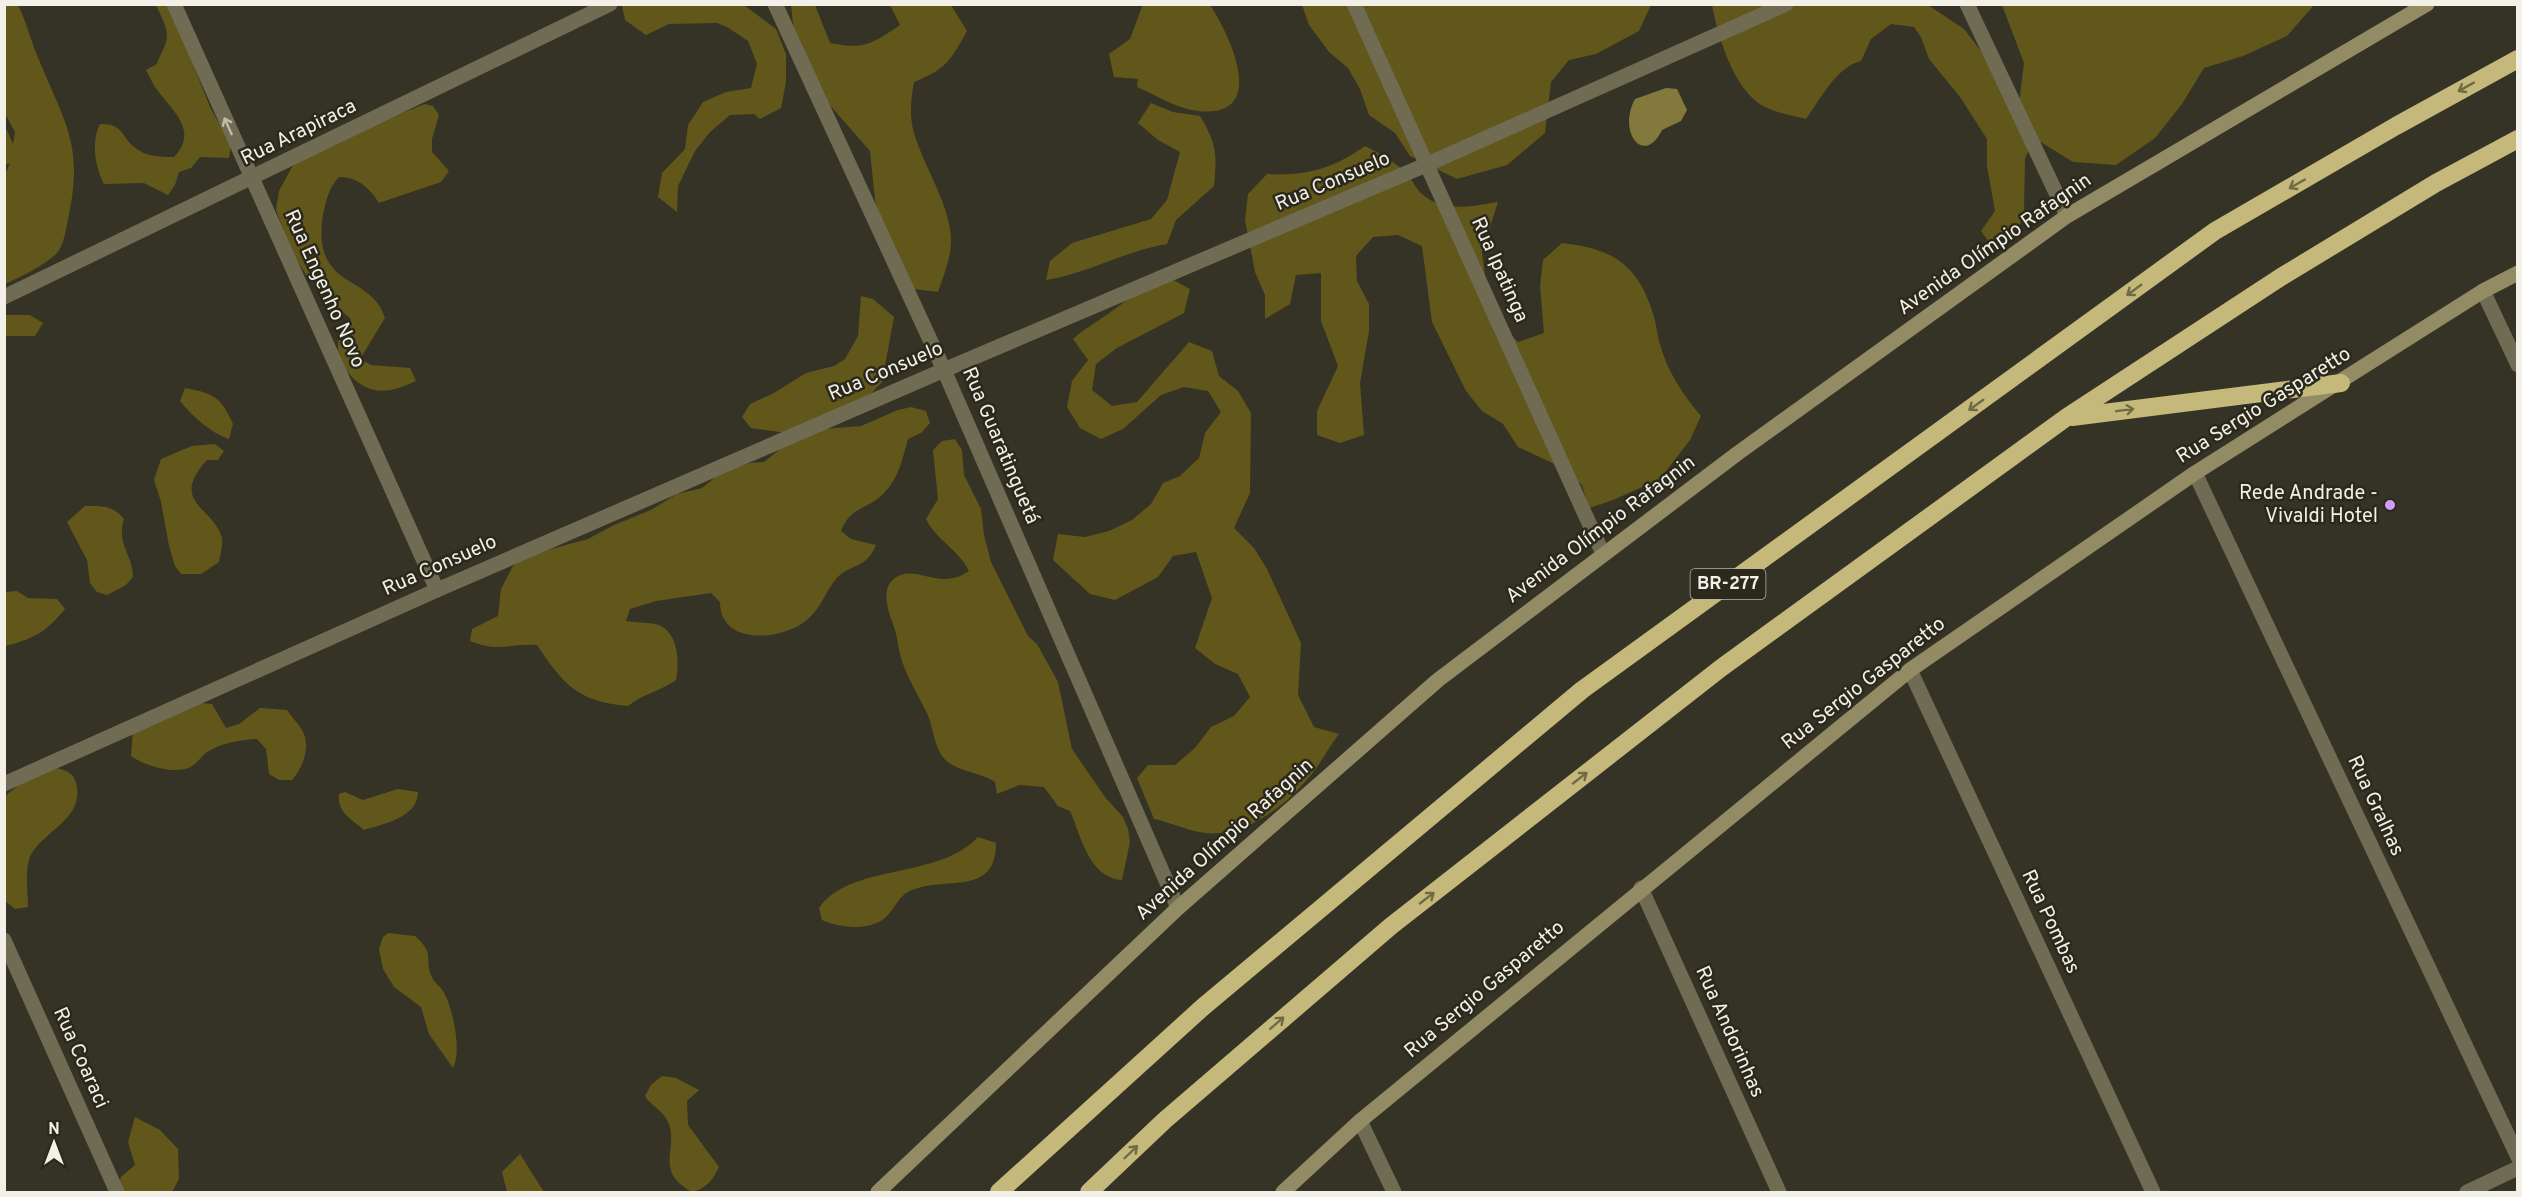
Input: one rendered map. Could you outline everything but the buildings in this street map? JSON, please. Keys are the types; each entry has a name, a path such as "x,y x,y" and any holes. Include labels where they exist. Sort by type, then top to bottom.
{"highway":[{"name":"BR-277","path":"999,1192 1203,1007 1582,690 2215,231 2517,59"},
{"path":"1089,1192 1165,1120 1391,926 1721,668 2067,417 2281,277 2436,183 2517,139"},
{"path":"2067,417 2341,383"}],"street":[{"name":"Rua Engenho Novo","path":"174,4 437,590"},
{"name":"Rua Arapiraca","path":"4,297 610,4"},
{"name":"Rua Guaratinguetá","path":"775,4 944,370 1178,908"},
{"name":"Rua Ipatinga","path":"1354,4 1603,554"},
{"name":"Rua Consuelo","path":"4,784 437,590 944,370 1428,164 1786,4"},
{"path":"1967,4 2067,216"},
{"name":"Avenida Olímpio Rafagnin","path":"878,1192 1178,908 1438,680 1603,554 2067,216 2427,4"},
{"name":"Rua Sergio Gasparetto","path":"1283,1192 1360,1121 1641,888 1910,670 2195,473 2341,383 2482,291 2517,273"},
{"path":"2482,291 2517,365"},
{"name":"Rua Gralhas","path":"2195,473 2517,1157"},
{"name":"Rua Pombas","path":"1910,670 2153,1192"},
{"name":"Rua Andorinhas","path":"1641,888 1779,1192"},
{"name":"Rua Coaraci","path":"4,940 117,1192"},
{"path":"1360,1121 1394,1192"},
{"path":"2467,1192 2517,1168"}],"shaded area":[{"path":"625,4 744,5 776,29 786,54 786,82 781,108 760,119 754,114 730,115 710,132 695,151 678,186 677,212 658,197 662,173 685,149 688,125 703,102 726,92 751,88 757,64 748,41 727,27 717,23 669,24 646,35 625,20 622,6"},
{"path":"1143,4 1210,5 1227,35 1234,54 1239,89 1233,102 1220,110 1190,110 1137,87 1138,79 1114,77 1109,54 1130,39"},
{"path":"4,5 18,5 21,12 70,136 74,172 66,228 59,251 25,275 5,284 4,177 10,163 5,165 5,126 13,144 15,132 5,114"},
{"path":"156,5 166,5 171,9 210,107 231,145 229,158 200,157 191,168 179,172 175,185 168,195 144,183 104,184 95,154 97,131 100,124 119,129 132,145 150,155 174,157 181,148 184,130 181,122 156,89 146,70 157,64 167,37"},
{"path":"791,5 815,5 830,43 842,45 867,44 900,25 890,5 951,5 967,31 946,63 933,73 914,82 912,95 912,127 943,204 950,229 950,253 938,292 914,289 881,224 875,200 870,151 828,103 794,33"},
{"path":"1302,5 1651,5 1639,31 1596,54 1569,60 1551,82 1545,133 1507,165 1457,179 1410,156 1395,133 1369,115 1360,89 1348,68 1329,52 1309,25"},
{"path":"1712,5 1928,5 1964,29 1981,51 2029,150 2025,158 2024,212 2016,236 1996,252 1981,231 1995,211 1987,166 1987,139 1960,97 1929,59 1921,37 1914,27 1891,24 1871,39 1861,61 1852,64 1836,77 1806,119 1768,108 1748,93 1727,57"},
{"path":"2002,5 2314,5 2287,36 2243,56 2204,68 2182,104 2155,138 2116,165 2073,162 2039,141 2019,104 2024,63"},
{"path":"1666,88 1677,89 1687,110 1681,121 1662,130 1655,141 1648,145 1641,145 1635,141 1629,123 1630,111 1635,99"},
{"path":"1151,103 1173,112 1200,116 1213,142 1214,186 1176,220 1167,244 1046,280 1050,261 1072,243 1151,219 1167,200 1180,152 1158,140 1138,123"},
{"path":"425,104 433,106 439,115 432,139 432,152 449,171 441,182 379,203 362,184 339,177 330,190 323,215 322,239 326,257 334,269 378,304 385,318 360,359 371,365 410,368 416,381 390,390 379,391 359,383 342,363 338,347 339,339 351,319 333,304 328,292 308,278 291,251 276,210 279,191 292,167 303,157 336,145 367,127"},
{"path":"1365,146 1398,166 1422,194 1439,204 1458,207 1498,202 1482,252 1485,276 1500,324 1518,342 1544,333 1540,286 1543,260 1562,243 1610,255 1632,272 1648,299 1658,338 1671,373 1701,416 1690,440 1660,479 1589,508 1582,485 1563,468 1518,447 1503,424 1482,411 1466,391 1432,322 1422,246 1398,235 1373,237 1356,256 1357,281 1369,304 1369,331 1360,383 1364,435 1340,443 1317,435 1317,411 1338,366 1321,321 1321,273 1296,275 1290,304 1265,319 1265,295 1255,272 1245,220 1248,194 1267,174 1294,174 1319,169 1342,160"},
{"path":"1166,276 1190,289 1184,313 1117,348 1096,364 1092,390 1112,406 1137,402 1189,342 1212,351 1219,376 1238,391 1251,413 1250,493 1234,528 1254,548 1267,569 1301,643 1298,695 1314,727 1339,734 1300,788 1275,810 1246,826 1215,833 1193,831 1154,819 1137,778 1148,765 1175,765 1195,748 1211,727 1234,716 1250,697 1238,674 1215,664 1195,648 1212,598 1196,552 1173,556 1158,577 1115,600 1090,594 1053,560 1058,534 1085,537 1109,531 1132,520 1151,504 1163,483 1180,476 1199,458 1205,433 1221,412 1208,391 1184,387 1161,395 1123,429 1101,439 1080,428 1067,407 1072,381 1088,360 1073,339 1153,282"},
{"path":"861,296 873,299 894,317 882,382 864,401 787,433 751,428 742,417 750,404 774,393 806,373 834,366 845,359 858,336"},
{"path":"4,315 30,315 43,323 35,336 5,336"},
{"path":"185,388 209,394 220,402 233,424 229,439 209,428 185,407 180,401"},
{"path":"911,407 926,411 930,423 921,433 908,439 893,482 877,499 854,513 841,531 851,539 876,545 872,553 863,563 841,574 812,615 796,627 768,635 741,633 730,626 723,616 720,602 711,593 656,601 630,609 626,621 655,624 669,632 676,647 678,664 676,680 628,706 596,700 574,689 555,670 537,645 497,647 470,641 472,629 498,616 501,589 513,566 522,557 588,539 614,525 651,510 677,494 702,488 723,471 750,463 764,462 794,438 823,429 861,426 898,410"},
{"path":"955,439 962,450 964,475 981,509 984,535 991,562 1028,636 1037,644 1058,682 1072,749 1105,797 1123,817 1128,829 1130,842 1122,880 1102,872 1094,864 1070,811 1058,806 1044,787 1019,785 997,794 995,782 949,763 937,747 927,713 903,664 886,594 890,583 903,574 948,579 969,571 926,519 938,499 933,450 942,441"},
{"path":"215,444 224,451 218,460 207,460 196,474 192,495 211,519 222,538 219,562 201,574 181,574 175,566 169,546 161,502 154,480 161,459 192,446"},
{"path":"85,506 101,506 111,509 124,519 123,543 133,577 126,585 107,595 97,592 90,583 87,560 67,522"},
{"path":"17,591 28,598 57,599 65,609 38,634 5,646 5,592"},
{"path":"202,703 212,704 226,728 239,724 260,708 287,710 303,731 306,740 302,765 292,780 279,780 269,774 266,749 257,739 219,746 207,752 192,766 179,770 157,767 131,756 133,730"},
{"path":"51,767 70,773 75,779 77,796 68,817 34,850 27,871 28,907 15,909 5,901 4,797 20,784"},
{"path":"398,789 418,792 412,808 398,818 364,830 346,815 340,806 339,794 345,792 363,800"},
{"path":"978,837 996,843 994,860 987,871 978,878 910,891 902,896 885,918 871,925 854,927 822,920 819,908 833,894 851,884 941,860 961,851"},
{"path":"388,933 415,936 426,948 432,977 447,998 453,1018 457,1051 453,1068 429,1034 421,1007 394,987 383,969 379,949 383,937"},
{"path":"662,1076 676,1078 699,1090 687,1101 688,1125 719,1167 708,1183 692,1192 680,1184 673,1175 670,1167 671,1140 667,1120 645,1096 651,1085"},
{"path":"135,1117 160,1130 178,1149 179,1179 172,1192 123,1192 118,1186 121,1177 135,1165 128,1142"},
{"path":"520,1154 544,1192 507,1192 502,1172"}],"place":[{"name":"Rede Andrade - Vivaldi Hotel","path":"2390,505"}]}
